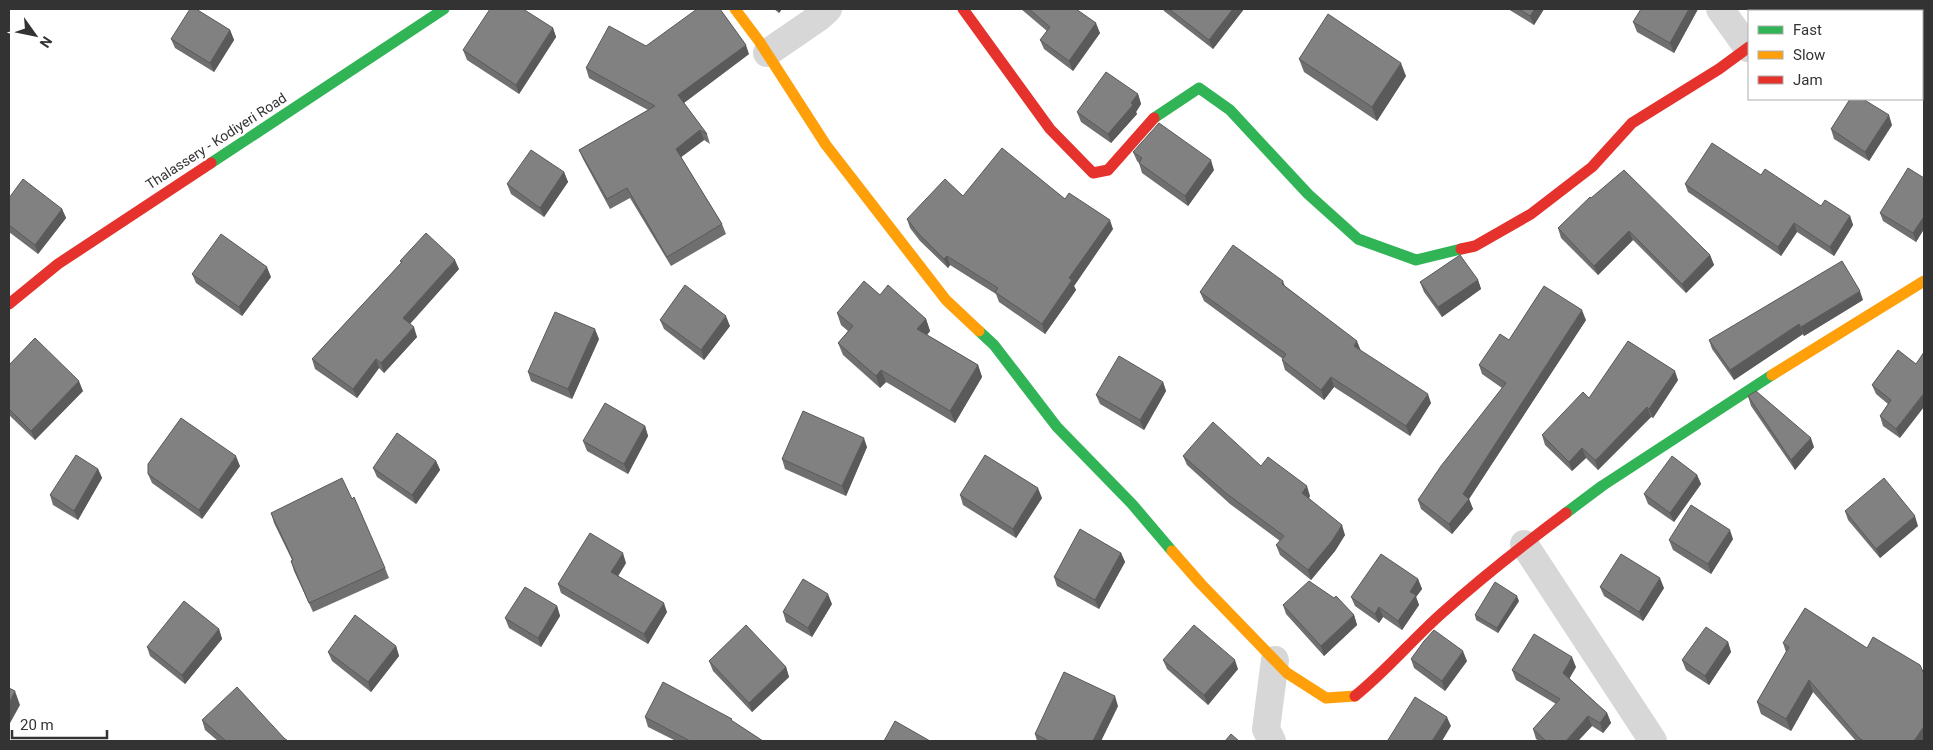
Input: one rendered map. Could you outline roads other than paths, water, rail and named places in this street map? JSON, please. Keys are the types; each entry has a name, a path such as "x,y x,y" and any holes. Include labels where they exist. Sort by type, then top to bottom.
{"street":[{"name":"Thalassery - Kodiyeri Road","path":"9,304 58,264 444,9"},
{"path":"735,9 767,53 826,145 946,300 994,345 1057,427 1132,504 1200,584 1287,673 1326,698 1353,697 1378,677 1440,615 1524,544 1602,486 1739,395 1924,281"},
{"path":"767,53 828,9"},
{"path":"963,9 1050,129 1093,173 1108,170 1156,116 1199,88 1230,110 1308,194 1358,239 1416,260 1475,246 1531,214 1592,167 1632,123 1748,49"},
{"path":"1720,9 1748,47"},
{"path":"1524,544 1654,741"},
{"path":"1272,741 1266,729 1275,660"}]}
